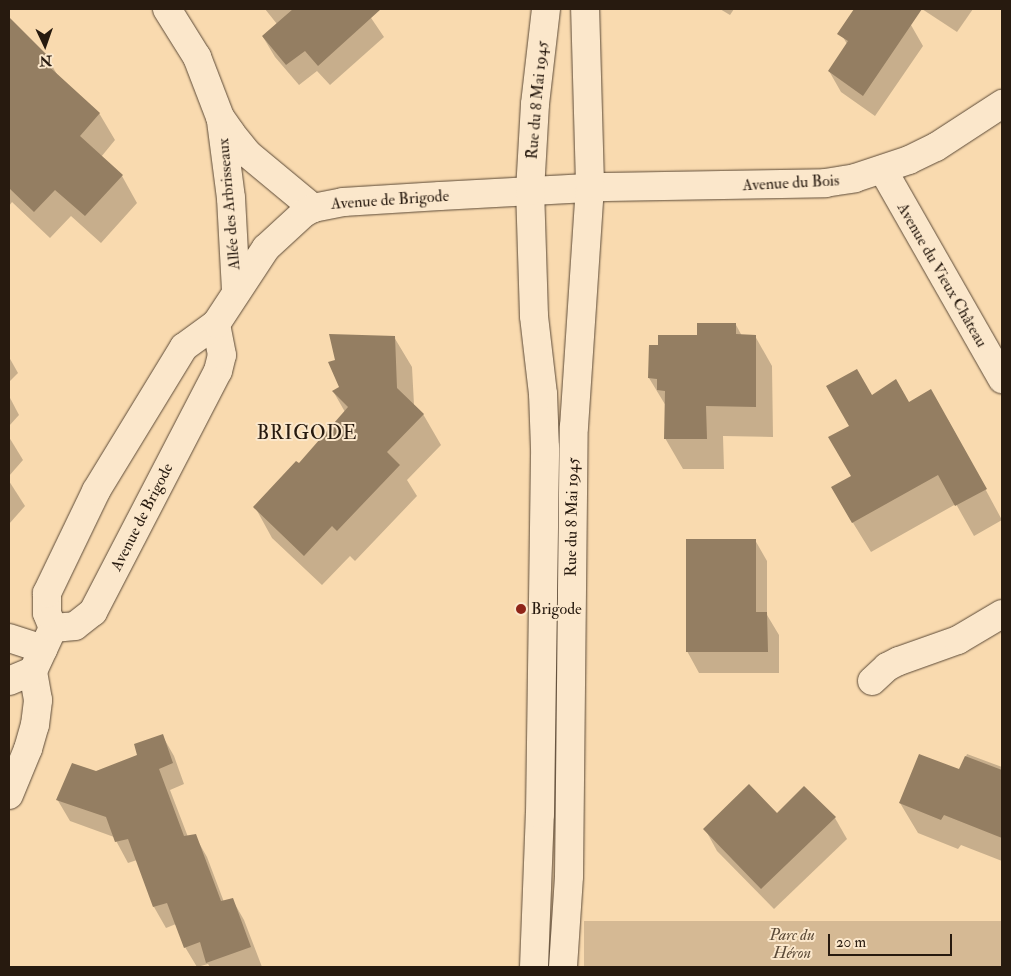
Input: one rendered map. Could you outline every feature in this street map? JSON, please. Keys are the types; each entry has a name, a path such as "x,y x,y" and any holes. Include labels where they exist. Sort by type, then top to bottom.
{"street":[{"name":"Allée des Arbrisseaux","path":"166,9 197,57 220,117 231,198 236,292"},
{"name":"Rue du 8 Mai 1945","path":"534,967 540,814 545,448 543,394 534,316 530,191 535,104 546,9"},
{"name":"Rue du 8 Mai 1945","path":"563,967 569,876 574,427 590,188 585,9"},
{"name":"Avenue du Bois","path":"590,188 825,183 883,170 936,147 1002,104"},
{"name":"Allée des Arbrisseaux","path":"220,117 248,154 313,208"},
{"name":"Avenue du Vieux Château","path":"883,170 1002,379"},
{"path":"530,191 590,188"},
{"name":"Avenue de Brigode","path":"9,795 28,749 35,725 38,700 34,657 47,613 48,593 96,491 184,347 216,324 266,248 296,218 313,208 343,202 530,191"},
{"name":"Avenue de Brigode","path":"34,657 93,612 218,371 222,355 216,324"},
{"path":"872,681 887,668 899,661 958,640 1002,614"},
{"name":"Avenue de Brigode","path":"9,638 34,657"}],"green space":[{"name":"Parc du Héron","path":"584,921 1002,921 1002,967 584,967"}],"building":[{"path":"293,9 381,9 318,66 305,51 286,65 262,36"},
{"path":"854,9 922,9 863,96 828,71 848,41 837,34"},
{"path":"9,17 48,56 43,61 100,113 80,136 123,175 85,216 55,190 34,212 9,188"},
{"path":"697,323 736,323 736,334 756,335 756,407 706,406 707,439 664,439 665,391 657,390 657,379 648,378 649,345 658,345 658,335 697,335"},
{"path":"329,334 395,336 397,388 424,414 387,452 400,465 337,531 332,526 304,556 253,507 296,461 299,463 348,407 332,391 339,387 328,362 335,360"},
{"path":"857,369 872,395 896,379 909,402 931,389 987,489 955,506 938,475 852,523 831,487 851,476 828,437 849,426 826,386"},
{"path":"686,539 756,539 756,612 767,612 768,652 686,652"},
{"path":"163,734 173,763 159,769 184,836 196,834 221,901 233,898 251,947 206,963 200,942 184,948 167,903 153,907 128,839 115,842 106,817 56,800 72,763 96,771 137,755 134,744"},
{"path":"919,754 959,769 965,756 1002,770 1002,838 944,815 941,820 899,803"},
{"path":"749,784 777,813 804,786 836,817 761,889 703,829"}],"place":[{"name":"Brigode","path":"521,609"}],"district":[{"name":"BRIGODE","path":"307,434"}]}
